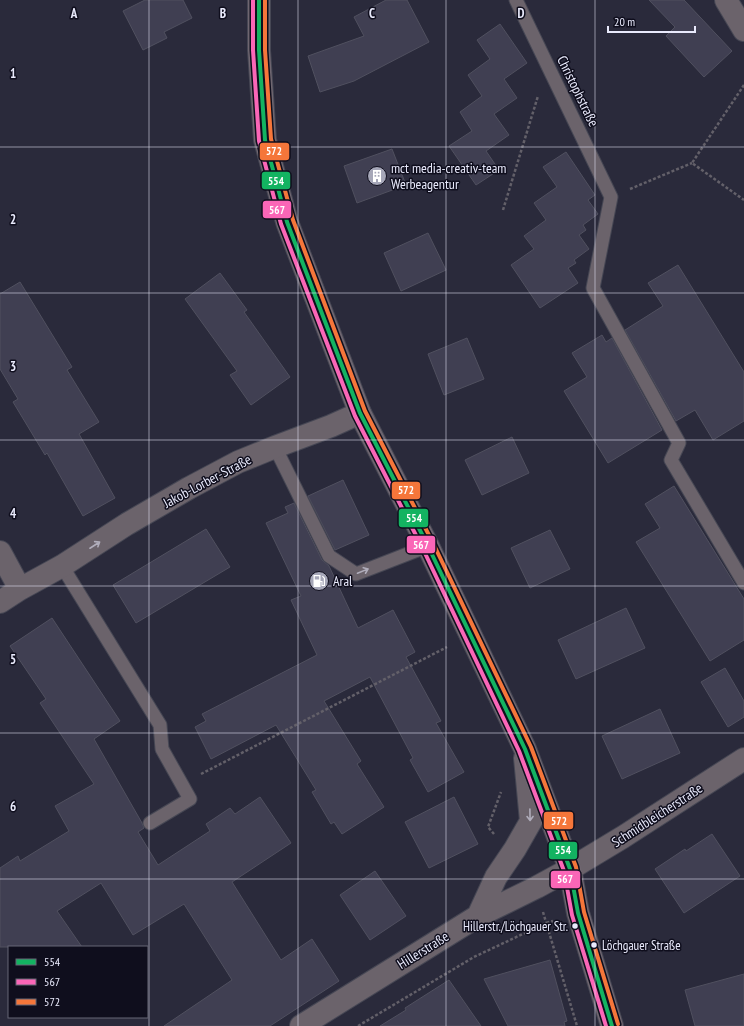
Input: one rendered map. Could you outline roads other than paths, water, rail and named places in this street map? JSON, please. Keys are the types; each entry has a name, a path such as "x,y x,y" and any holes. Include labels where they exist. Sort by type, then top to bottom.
{"main road":[{"path":"259,0 259,50 265,140 287,222 360,413 428,546 525,749 570,870 578,913 612,1026"}],"street":[{"path":"726,0 744,30"},
{"name":"Jakob-Lorber-Straße","path":"0,602 62,566 127,524 238,462 331,426 360,413"},
{"path":"0,552 20,589"},
{"path":"478,916 496,877 515,849 531,821 525,749"},
{"name":"Schmidbleicherstraße","path":"570,870 744,759"},
{"name":"Hillerstraße","path":"302,1026 478,916 570,870"}],"lane":[{"name":"Christophstraße","path":"516,0 611,197 593,288 679,443 671,460 744,583"},
{"path":"275,447 329,556 356,574 428,546"},
{"path":"62,566 160,725 162,749 190,799 150,823"}],"place":[{"name":"mct media-creativ-team Werbeagentur","path":"377,176"},
{"name":"Aral","path":"319,581"},
{"name":"Hillerstr./Löchgauer Str.","path":"575,926"},
{"name":"Löchgauer Straße","path":"594,945"}]}
